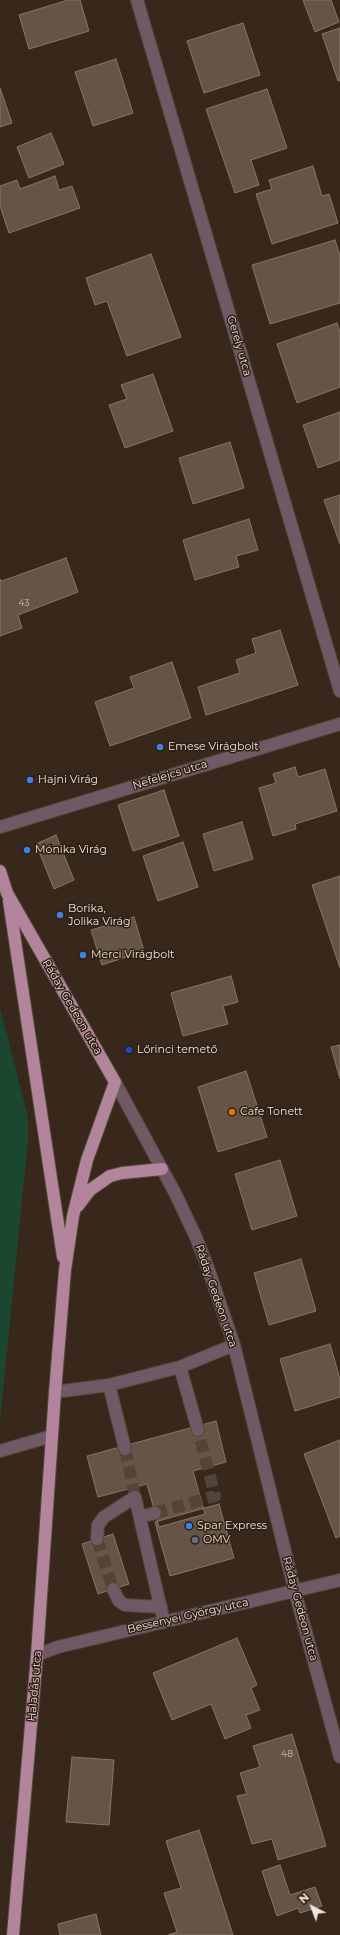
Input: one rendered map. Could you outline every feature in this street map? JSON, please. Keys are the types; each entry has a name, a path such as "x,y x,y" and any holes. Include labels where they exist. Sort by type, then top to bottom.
{"main road":[{"name":"Ráday Gedeon utca","path":"0,871 7,893 115,1082"},
{"path":"7,893 65,1270"},
{"path":"65,1270 73,1216 87,1160 115,1082"},
{"path":"73,1216 84,1196 101,1181 122,1173 162,1169"},
{"name":"Haladás utca","path":"13,1935 38,1655 54,1392 65,1270"}],"street":[{"name":"Gerely utca","path":"137,0 340,691"},
{"name":"Nefelejcs utca","path":"0,827 340,724"},
{"name":"Ráday Gedeon utca","path":"115,1082 162,1169 195,1235 208,1268 234,1345 295,1592 340,1757"},
{"path":"54,1392 109,1385 180,1367 234,1345"},
{"path":"180,1367 198,1430"},
{"path":"109,1385 125,1449"},
{"path":"0,1451 52,1436"},
{"path":"97,1539 98,1525 104,1517 135,1497 164,1622"},
{"path":"140,1517 155,1513"},
{"name":"Bessenyei György utca","path":"38,1655 58,1647 295,1592 340,1580"},
{"path":"113,1589 119,1601 125,1605 161,1607"}],"green space":[{"path":"0,1007 28,1117 28,1140 0,1423"}],"building":[{"path":"68,0 80,0 89,31 29,49 19,15"},
{"path":"303,0 331,0 339,22 315,32"},
{"path":"243,23 260,75 204,93 187,41"},
{"path":"340,28 340,80 338,81 322,34"},
{"path":"116,59 133,113 93,126 75,72"},
{"path":"0,88 12,123 0,127"},
{"path":"267,89 287,148 251,160 259,185 235,193 206,109"},
{"path":"51,133 64,164 29,178 17,147"},
{"path":"313,166 322,196 329,194 338,223 272,244 256,194 272,189 269,180"},
{"path":"55,176 59,190 72,186 80,208 9,233 0,206 0,186 17,180 20,189"},
{"path":"335,240 340,256 340,303 270,324 252,265"},
{"path":"151,254 181,337 127,356 107,301 95,305 86,278"},
{"path":"337,323 340,332 340,387 297,403 277,344"},
{"path":"153,374 173,431 125,448 109,405 127,399 121,385"},
{"path":"340,412 340,460 318,468 303,425"},
{"path":"230,442 244,488 193,504 179,458"},
{"path":"340,495 340,544 324,500"},
{"path":"249,519 258,550 236,556 239,567 195,580 183,540"},
{"path":"66,558 78,592 18,615 22,628 0,636 0,579 2,581"},
{"path":"280,630 298,685 206,715 198,687 240,673 236,660 256,653 252,639"},
{"path":"172,662 191,718 110,746 95,702 134,688 130,677"},
{"path":"295,767 298,777 325,769 337,811 295,824 296,829 273,836 259,788 276,783 273,774"},
{"path":"164,790 179,836 133,851 118,805"},
{"path":"242,822 253,859 214,871 203,834"},
{"path":"56,835 74,880 54,889 36,844"},
{"path":"183,842 198,887 158,901 143,856"},
{"path":"340,876 340,968 312,885"},
{"path":"134,917 144,951 102,965 91,930"},
{"path":"231,976 238,1002 223,1006 228,1024 183,1036 171,993"},
{"path":"340,1045 340,1079 331,1047"},
{"name":"Cafe Tonett","path":"246,1071 267,1137 218,1152 198,1087"},
{"path":"280,1160 297,1216 252,1230 235,1174"},
{"path":"301,1259 316,1311 269,1325 254,1273"},
{"path":"330,1344 340,1379 340,1397 295,1411 280,1359"},
{"path":"216,1421 226,1462 193,1471 205,1514 159,1527 147,1484 98,1497 87,1456"},
{"path":"340,1440 340,1536 336,1538 304,1454"},
{"name":"OMV","path":"219,1504 234,1558 170,1576 155,1522"},
{"path":"113,1534 129,1584 98,1594 82,1544"},
{"path":"237,1638 257,1685 251,1688 260,1710 246,1715 251,1728 225,1739 211,1704 172,1720 153,1673"},
{"path":"292,1734 326,1846 278,1860 272,1839 252,1844 237,1796 247,1794 240,1773 260,1767 253,1746"},
{"path":"72,1757 114,1760 109,1825 66,1822"},
{"path":"199,1830 233,1935 168,1935 177,1932 164,1893 181,1888 166,1841"},
{"path":"280,1865 290,1895 315,1887 322,1906 300,1913 298,1908 277,1916 262,1871"},
{"path":"96,1914 101,1935 60,1935 58,1924"}],"tunnel":[{"path":"155,1513 215,1496 198,1430"},
{"path":"125,1449 135,1497"},
{"path":"97,1539 113,1589"}],"place":[{"name":"Emese Virágbolt","path":"160,747"},
{"name":"Hajni Virág","path":"30,780"},
{"name":"Mónika Virág","path":"27,850"},
{"name":"Borika, Jolika Virág","path":"60,915"},
{"name":"Merci Virágbolt","path":"83,955"},
{"name":"Lőrinci temető","path":"129,1050"},
{"name":"Cafe Tonett","path":"232,1112"},
{"name":"Spar Express","path":"189,1526"},
{"name":"OMV","path":"195,1540"}]}
